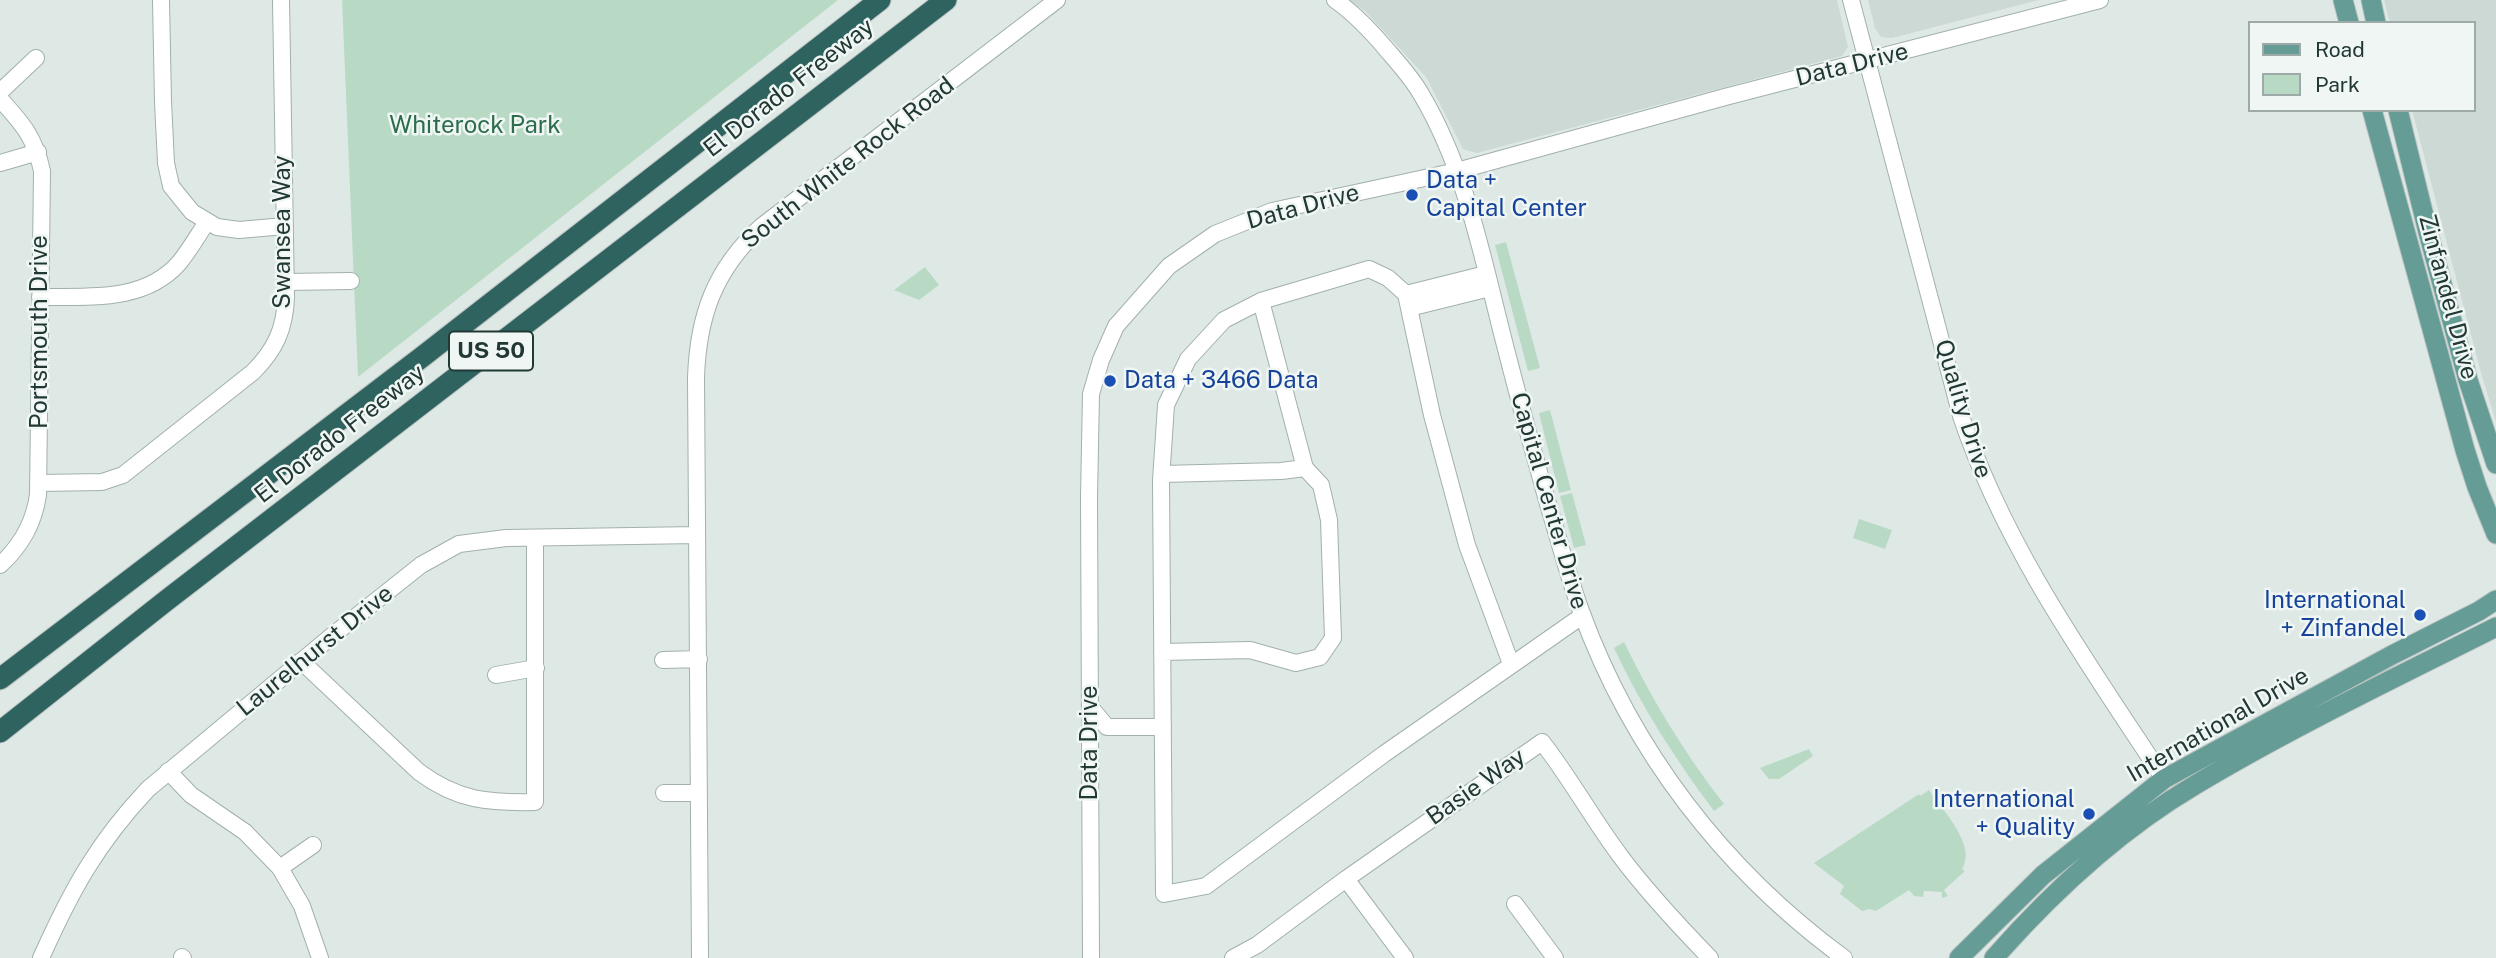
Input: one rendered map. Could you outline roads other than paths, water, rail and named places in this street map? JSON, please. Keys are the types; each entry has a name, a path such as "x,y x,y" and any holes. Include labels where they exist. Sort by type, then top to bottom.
{"highway":[{"name":"El Dorado Freeway","path":"0,679 422,357 880,0"},
{"name":"El Dorado Freeway","path":"0,732 946,0"},
{"path":"0,663 40,648"},
{"path":"0,741 37,704"}],"main road":[{"path":"2343,0 2348,21"},
{"path":"2371,0 2376,21"},
{"name":"Zinfandel Drive","path":"2373,112 2465,450 2496,534"},
{"name":"Zinfandel Drive","path":"2398,112 2465,369 2496,464"},
{"name":"International Drive","path":"1959,958 2043,876 2164,779 2496,600"},
{"name":"International Drive","path":"1994,958 2059,891 2128,831 2183,793 2243,757 2496,627"},
{"path":"2183,793 2179,786 2183,780 2235,748 2273,719"},
{"path":"2059,891 2081,855 2167,790 2164,779"}],"street":[{"path":"161,0 166,163 171,186 192,212 217,227 239,230 285,226"},
{"name":"Swansea Way","path":"39,483 102,482 123,475 253,372 270,354 280,336 286,308 281,0"},
{"name":"South White Rock Road","path":"700,958 697,354 706,307 731,260 762,226 1057,0"},
{"name":"Capital Center Drive","path":"1335,0 1372,33 1420,92 1457,171 1569,576 1582,615 1622,702 1647,747 1709,833 1762,890 1844,958"},
{"name":"Quality Drive","path":"1851,0 1961,416 1976,459 1994,502 2035,576 2164,779"},
{"name":"Data Drive","path":"1090,958 1090,408 1093,382 1116,326 1169,266 1215,234 1272,211 1457,171 1725,97 2100,0"},
{"path":"0,92 36,58"},
{"name":"Portsmouth Drive","path":"0,99 25,127 38,152 41,171 39,483 36,506 29,527 18,547 0,565"},
{"path":"0,163 38,152"},
{"path":"40,297 118,295 144,287 180,262 207,222"},
{"path":"1511,664 1467,545 1432,415 1407,301 1388,278 1369,269 1261,300 1224,320 1188,359 1166,405 1162,474 1164,894 1206,886 1384,754 1582,615"},
{"path":"286,282 351,281"},
{"path":"1407,301 1488,281"},
{"path":"1162,652 1250,650 1296,663 1320,657 1333,638 1329,520 1321,485 1305,468 1261,300"},
{"path":"1162,474 1305,468"},
{"name":"Laurelhurst Drive","path":"41,958 66,903 94,854 128,810 168,771 432,558 459,544 480,540 697,536"},
{"path":"301,661 429,779 461,796 497,803 535,802 535,539"},
{"path":"663,660 699,659"},
{"path":"496,676 536,668"},
{"path":"1090,708 1107,727 1163,727"},
{"name":"Basie Way","path":"1233,958 1262,951 1346,879 1542,742 1560,764 1621,857 1710,958"},
{"path":"168,771 191,795 245,832 280,868 302,906 320,958"},
{"path":"664,793 699,793"},
{"path":"280,868 313,845"},
{"path":"1346,879 1405,958"},
{"path":"1514,904 1555,958"}],"place":[{"name":"Data + Capital Center","path":"1412,195"},
{"name":"Data + 3466 Data","path":"1110,381"},
{"name":"International + Zinfandel","path":"2420,615"},
{"name":"International + Quality","path":"2089,814"}],"park label":[{"name":"Whiterock Park","path":"475,126"}]}
